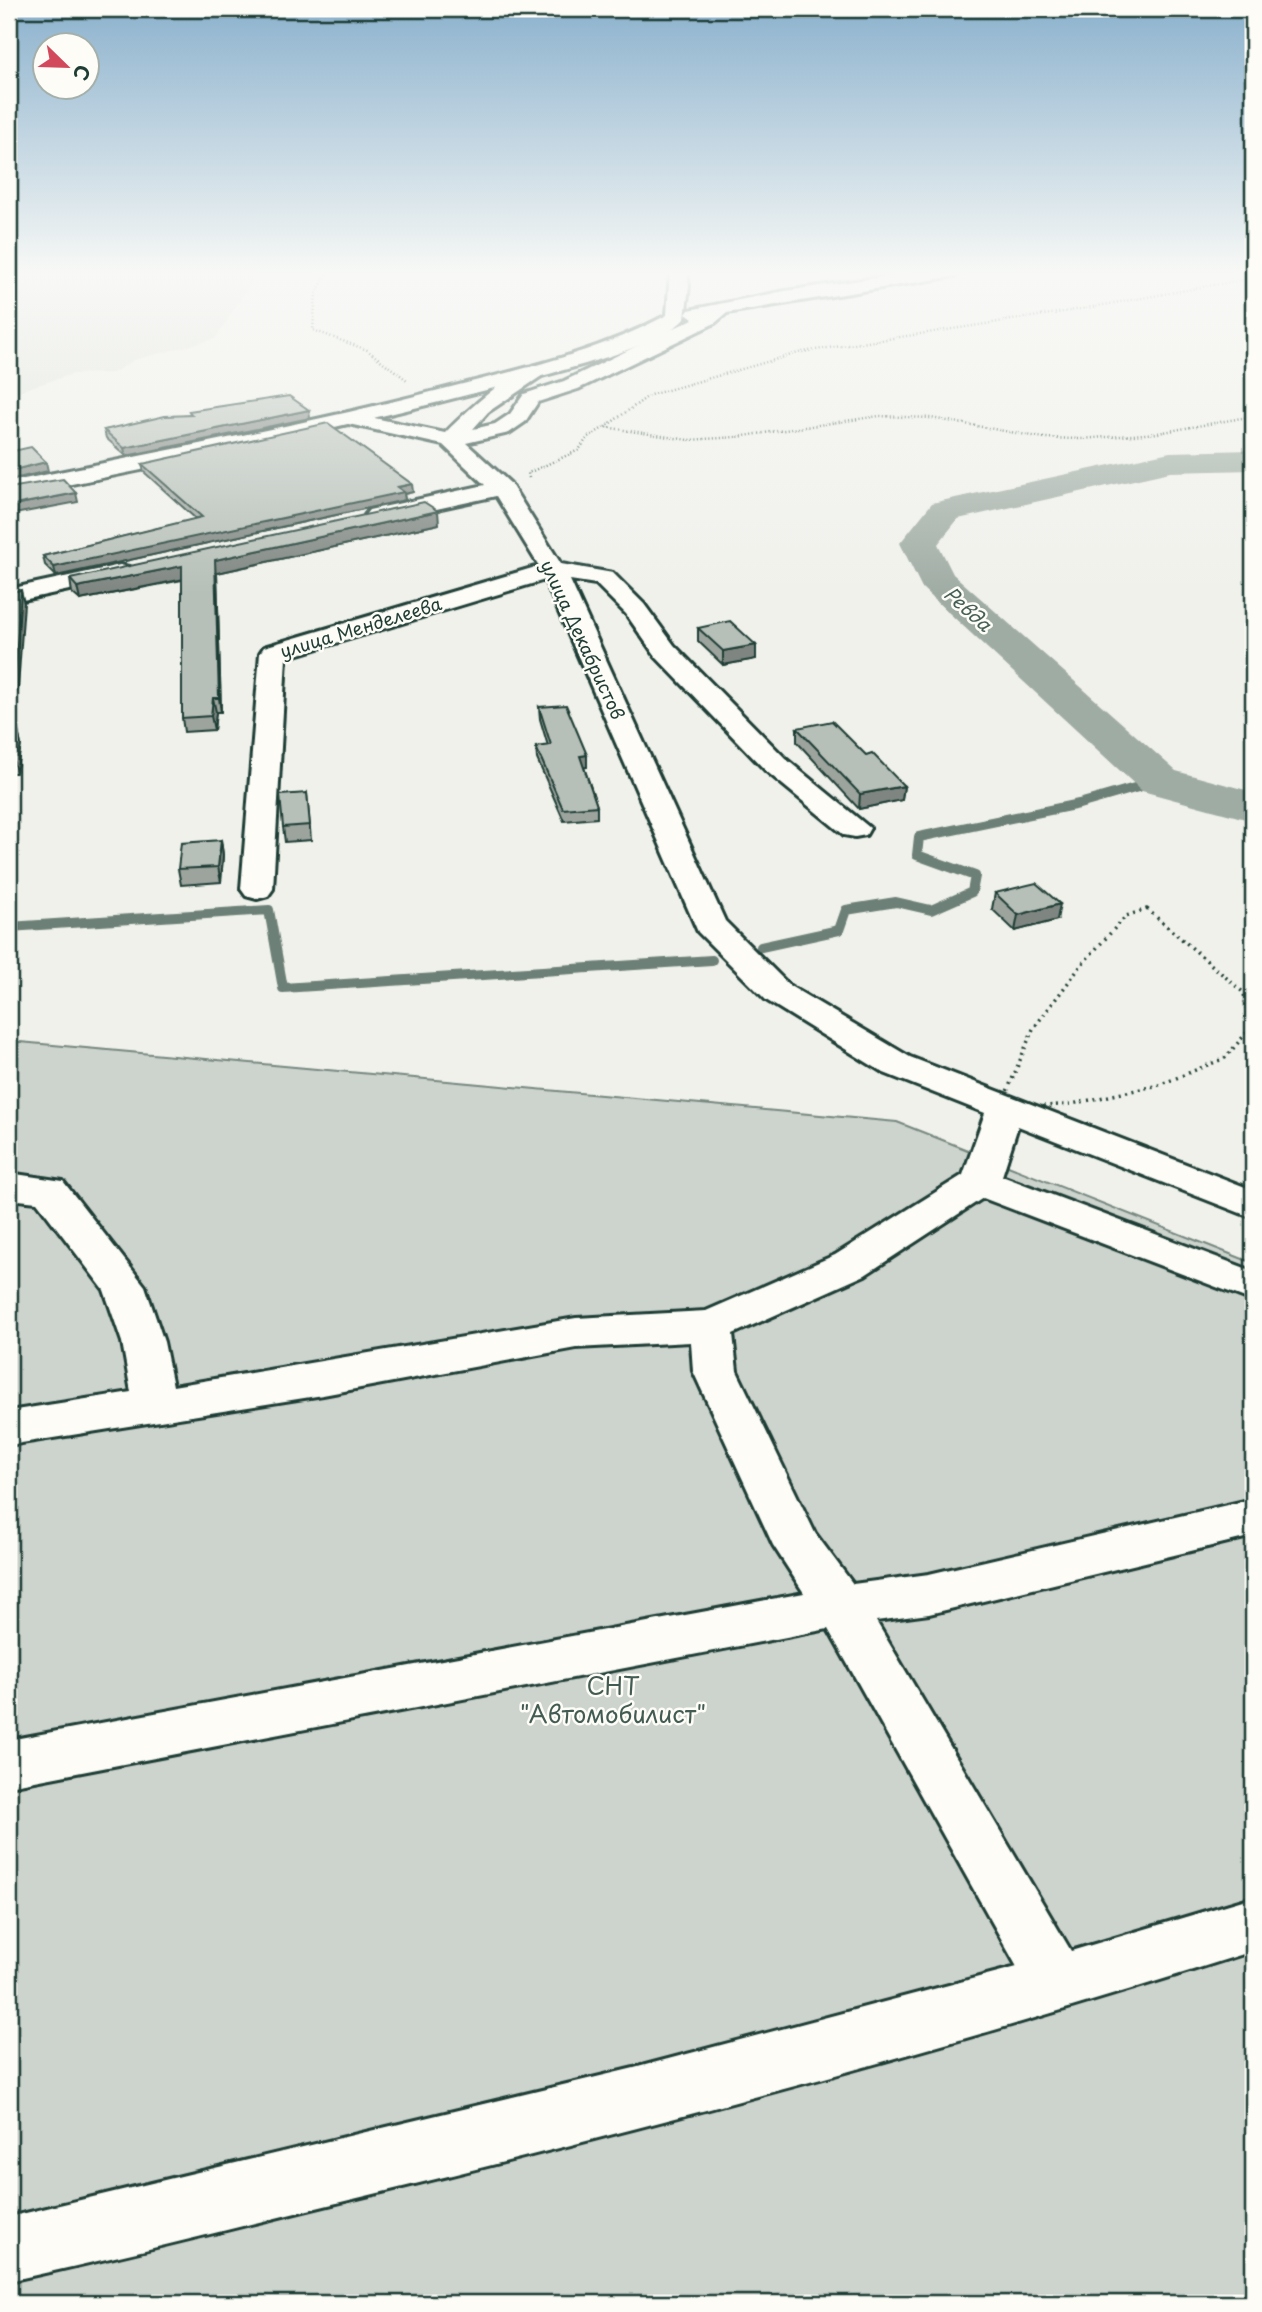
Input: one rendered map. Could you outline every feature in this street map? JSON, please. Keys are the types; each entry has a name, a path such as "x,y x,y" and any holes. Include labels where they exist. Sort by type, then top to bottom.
{"street":[{"path":"9,489 351,419 506,379"},
{"path":"450,440 481,408 524,379"},
{"path":"351,419 450,440 502,429 518,418 531,398 584,379"},
{"name":"улица Декабристов","path":"450,440 504,492 552,570 710,925 778,993 897,1065 1005,1109"},
{"path":"355,520 504,492"},
{"path":"9,596 142,567"},
{"path":"552,570 604,579 635,609 664,651 776,765 855,828"},
{"name":"улица Менделеева","path":"257,889 273,653 552,570"},
{"path":"9,1428 323,1379 576,1333 711,1326 850,1265 980,1182 1005,1109 1253,1205"},
{"path":"980,1182 1253,1287"},
{"path":"9,1186 50,1189 124,1286 142,1342 155,1405"},
{"path":"711,1326 715,1371 797,1545 841,1606 1058,1983"},
{"path":"9,1763 841,1606 929,1594 1253,1517"},
{"path":"9,2249 570,2116 1058,1983 1253,1924"}],"path":[{"path":"407,379 434,398"},
{"path":"504,492 530,489 528,473 579,450 587,437 650,395 707,379"},
{"path":"605,427 688,440 737,438 879,416 931,418 1044,438 1081,439 1158,433 1253,416"},
{"path":"1147,909 1244,993 1250,1030 1225,1058 1158,1085 1072,1104 1005,1109 1006,1094 1032,1029 1083,963 1126,916 1147,909"}],"shaded area":[{"path":"9,379 57,379 9,394"}],"green space":[{"name":"СНТ \"Автомобилист\"","path":"9,1041 897,1122 1253,1263 1253,2303 9,2303"}],"building":[{"path":"289,396 309,410 124,448 104,430 165,416 192,415 189,411"},
{"path":"328,423 412,484 397,487 404,492 54,567 43,556 202,517 142,464"},
{"path":"31,447 46,462 9,471 9,452"},
{"path":"63,479 76,493 9,506 9,488"},
{"path":"424,502 438,511 215,560 219,698 213,698 211,716 182,718 182,566 77,587 70,579"},
{"path":"21,590 15,673 9,696 9,592"},
{"path":"730,621 756,645 723,651 698,628"},
{"path":"566,705 587,755 580,756 597,806 563,809 536,747 551,745 539,707"},
{"path":"832,721 866,755 872,753 904,786 860,794 797,728"},
{"path":"18,731 13,758 9,758 9,732"},
{"path":"307,793 310,825 283,827 280,795"},
{"path":"221,840 218,867 178,869 181,843"},
{"path":"1036,883 1060,904 1018,915 995,893"}],"waterway":[{"name":"Ревда","path":"1253,460 1170,462 945,511 919,543 936,580 1159,781 1253,807"},
{"path":"1146,785 1159,781"},
{"path":"761,947 839,930 846,910 896,902 931,910 972,892 975,876 917,855 919,837 1079,804 1152,783"},
{"path":"9,927 269,910 283,988 712,960"}]}
